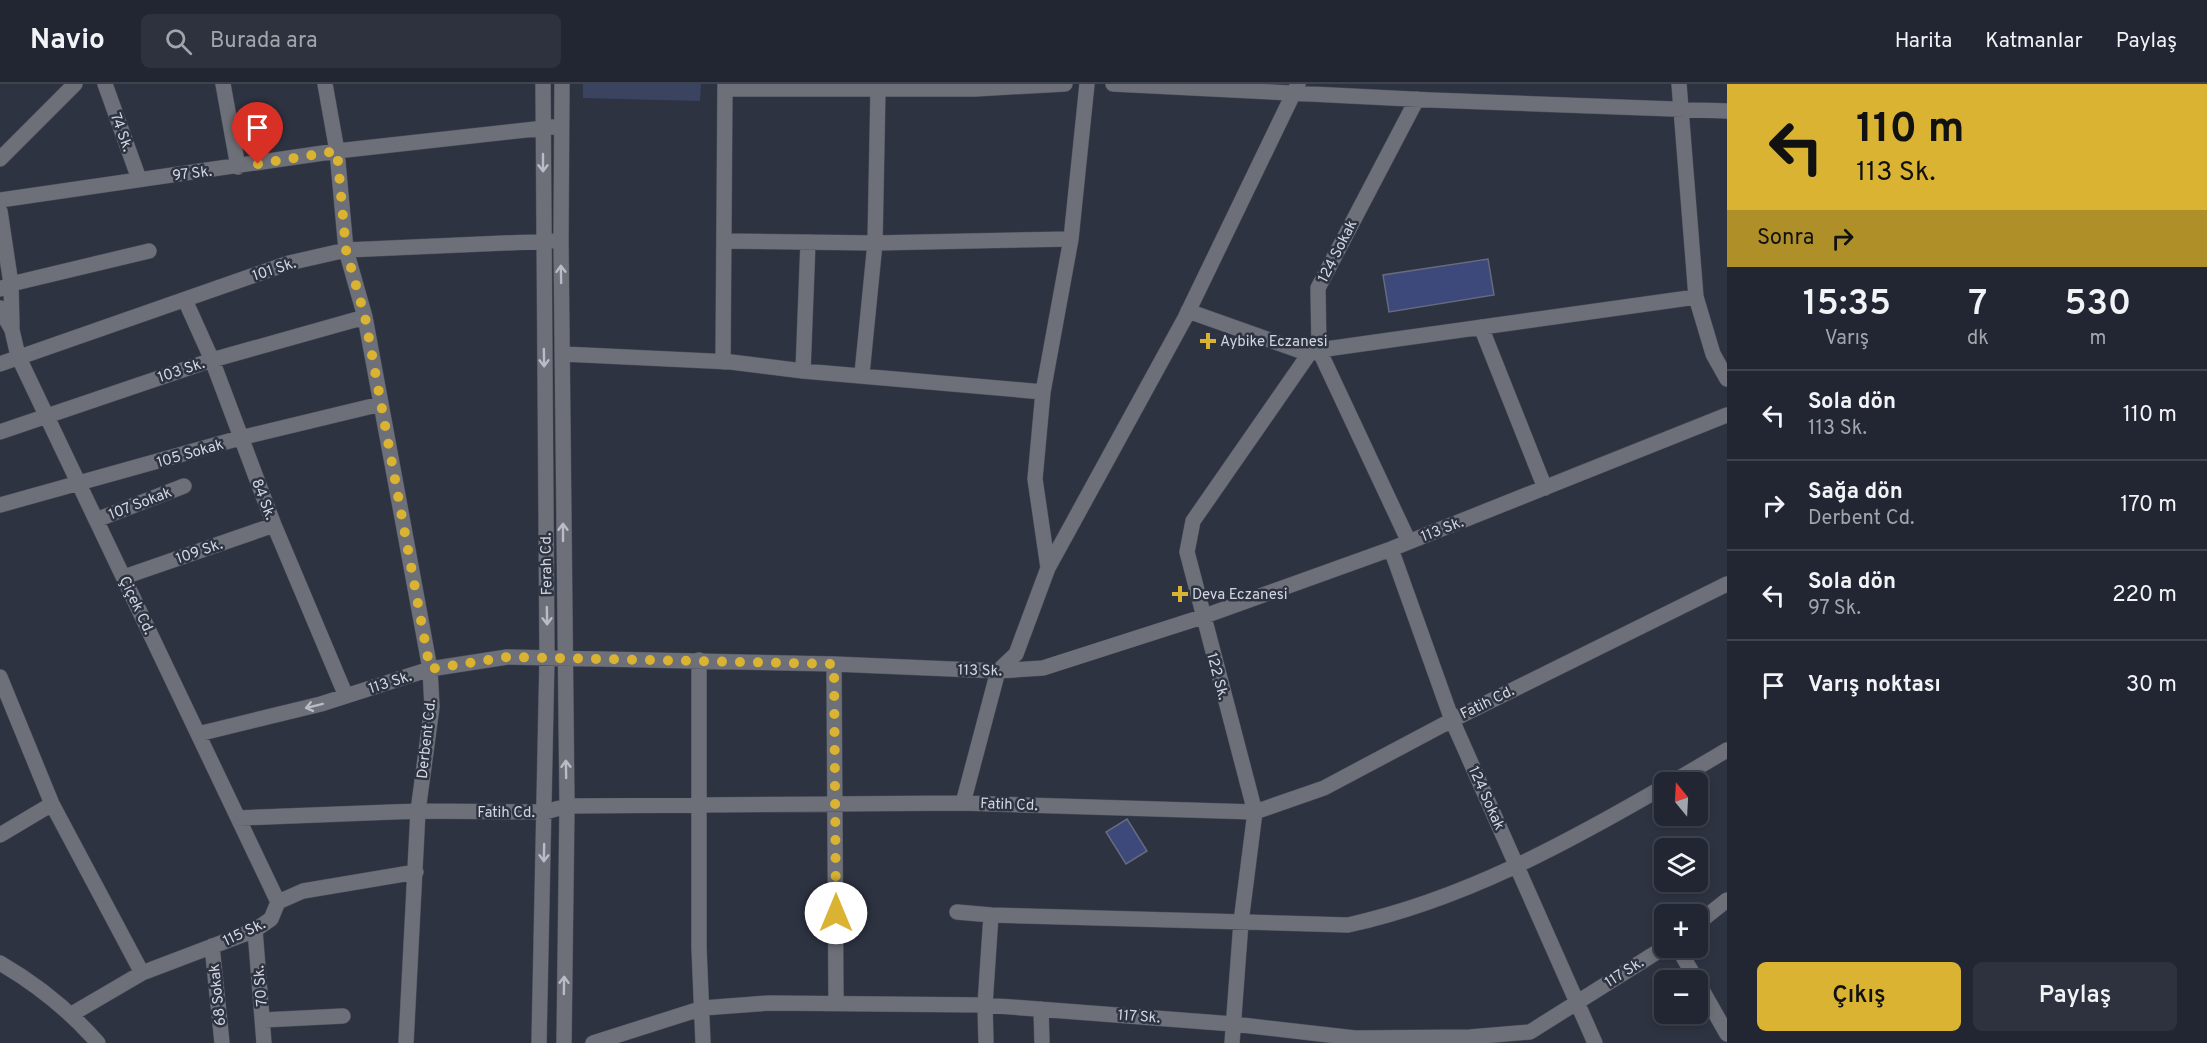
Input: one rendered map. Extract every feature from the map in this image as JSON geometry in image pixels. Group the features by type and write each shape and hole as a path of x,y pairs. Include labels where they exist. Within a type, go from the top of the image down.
{"street":[{"path":"0,159 75,84"},
{"name":"74 Sk.","path":"105,84 139,180"},
{"path":"223,84 238,167"},
{"name":"Derbent Cd.","path":"325,84 337,151 346,250 365,317 430,669 432,707 418,811 406,1043"},
{"name":"Ferah Cd.","path":"539,1043 547,657 543,84"},
{"name":"Ferah Cd.","path":"562,84 561,240 567,806 564,1043"},
{"path":"723,362 725,87 878,89 1065,84"},
{"path":"1048,568 1035,479 1043,392 1071,239 1088,84"},
{"path":"1113,84 1295,89 1424,100 1727,111"},
{"path":"1424,100 1431,84"},
{"path":"1679,84 1679,110 1696,297 1713,354 1727,379"},
{"path":"862,374 875,243 878,89"},
{"path":"963,803 999,671 1016,654 1048,568 1188,311 1295,89"},
{"name":"124 Sokak","path":"1409,542 1314,352 1318,288 1424,100"},
{"name":"97 Sk.","path":"0,200 337,151 562,126"},
{"path":"0,211 12,330"},
{"path":"724,241 875,243 1071,239"},
{"name":"101 Sk.","path":"0,364 289,263 346,250 561,240"},
{"path":"803,371 808,242"},
{"path":"6,286 149,251"},
{"path":"1188,311 1314,352 1696,297"},
{"name":"84 Sk.","path":"185,300 212,360 274,525 346,696"},
{"name":"Çiçek Cd.","path":"0,308 12,330 18,356 278,902"},
{"name":"103 Sk.","path":"0,432 212,360 365,317"},
{"path":"1481,327 1545,488"},
{"name":"122 Sk.","path":"1232,1043 1241,922 1255,812 1202,617 1187,552 1193,520 1314,352"},
{"path":"563,354 723,362 1043,392"},
{"name":"105 Sokak","path":"0,505 240,438 381,404"},
{"name":"113 Sk.","path":"198,734 346,696 430,669 507,657 699,660 999,671 1043,668 1202,617 1391,549 1727,415"},
{"name":"107 Sokak","path":"96,520 184,486"},
{"name":"109 Sk.","path":"124,577 274,525"},
{"name":"124 Sokak","path":"1391,549 1452,720 1595,1043"},
{"name":"Fatih Cd.","path":"238,818 418,811 545,812 567,806 835,802 963,803 1255,812 1324,788 1452,720 1727,584"},
{"path":"699,660 701,804 699,948 703,1043"},
{"path":"834,664 836,1002"},
{"path":"0,677 52,804 142,973"},
{"path":"1690,772 1727,750"},
{"path":"957,912 991,915 1348,925 1396,915 1490,879 1591,829 1654,792"},
{"path":"0,835 52,804"},
{"name":"115 Sk.","path":"72,1014 142,973 255,930 271,919 278,902 303,891 416,872"},
{"path":"1708,914 1727,900"},
{"path":"986,1043 985,1005 991,915"},
{"name":"70 Sk.","path":"255,930 264,1043"},
{"name":"68 Sokak","path":"212,946 222,1043"},
{"name":"117 Sk.","path":"593,1043 703,1008 770,1003 836,1002 1041,1008 1233,1024 1354,1038 1470,1037 1530,1032 1654,954"},
{"path":"0,963 28,980 72,1014 98,1043"},
{"path":"1708,1001 1727,1034"},
{"path":"1041,1008 1042,1043"},
{"path":"262,1020 343,1016"},
{"path":"1512,1043 1530,1032"}],"shaded area":[{"path":"583,84 701,84 700,101 583,98"}],"building":[{"path":"1488,259 1494,295 1389,312 1383,275"},
{"path":"1127,819 1147,851 1126,864 1106,832"}],"place":[{"name":"Aybike Eczanesi","path":"1208,341"},
{"name":"Deva Eczanesi","path":"1180,594"}],"route":[{"path":"258,164 337,151 346,250 365,317 430,669 507,657 834,664 836,913"}]}
